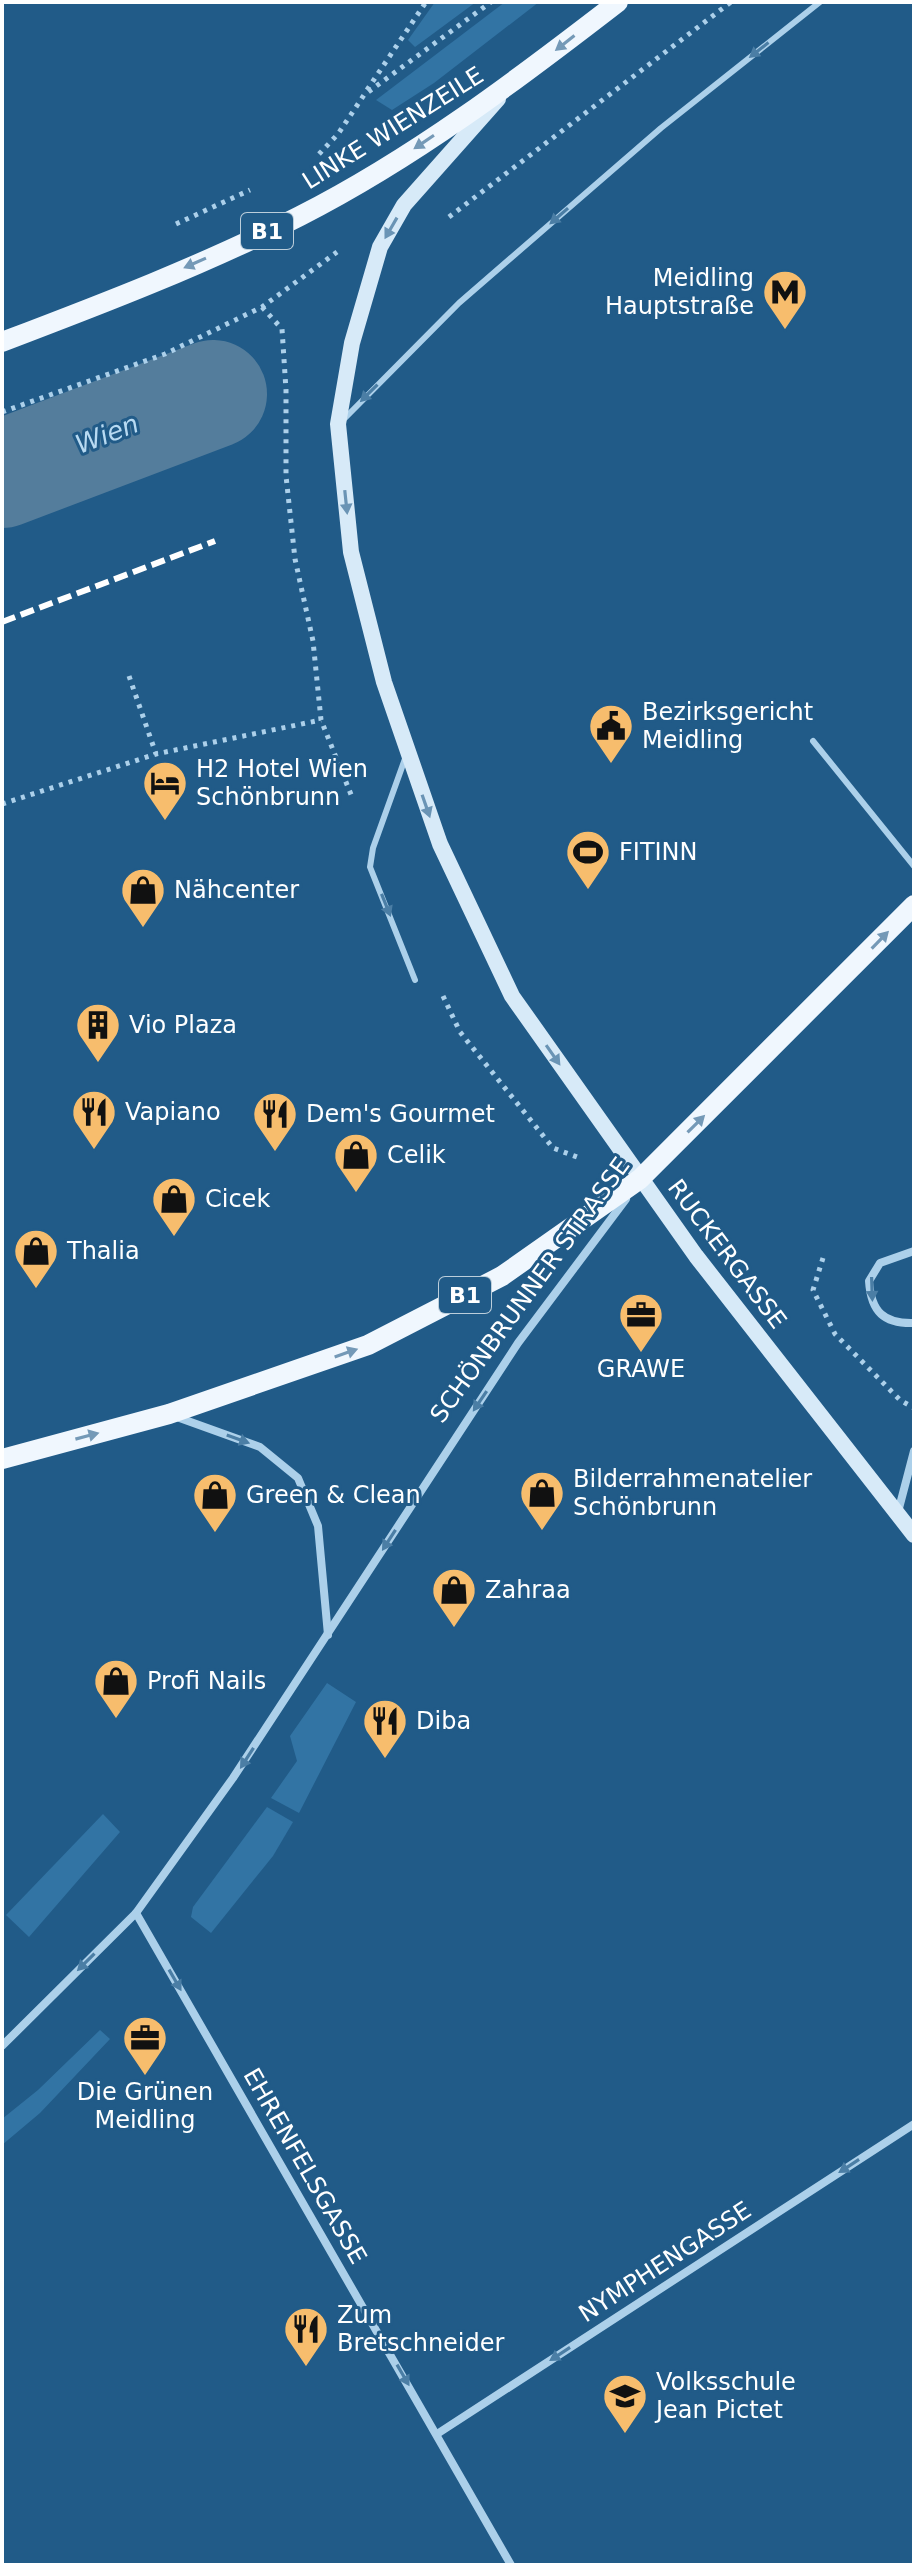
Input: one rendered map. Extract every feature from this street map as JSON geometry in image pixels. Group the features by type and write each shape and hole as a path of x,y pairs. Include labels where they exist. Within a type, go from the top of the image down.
{"main road":[{"name":"LINKE WIENZEILE","path":"2,342 85,311 300,216 388,166 513,83 618,2"},
{"name":"RUCKERGASSE","path":"513,83 404,205 380,247 352,343 338,424 351,552 384,682 440,844 512,996 696,1256 914,1535"},
{"name":"SCHÖNBRUNNER STRASSE","path":"640,1179 914,905"},
{"name":"B1","path":"2,1459 169,1414 368,1345 502,1276 640,1179"}],"street":[{"name":"SCHÖNBRUNNER STRASSE","path":"2,2046 136,1913 233,1778 518,1343 640,1179"},
{"path":"914,1251 880,1263 869,1281 873,1305 882,1316 896,1324 914,1323"},
{"path":"169,1414 260,1447 298,1478 318,1526 328,1635"},
{"path":"897,1513 914,1451"},
{"name":"EHRENFELSGASSE","path":"136,1913 511,2565"},
{"name":"NYMPHENGASSE","path":"437,2434 914,2124"}],"lane":[{"path":"338,424 459,303 661,128 820,2"},
{"path":"813,741 914,866"},
{"path":"408,753 373,848 370,867 415,980"}],"path":[{"path":"313,159 338,134 426,2"},
{"path":"364,95 491,2"},
{"path":"2,412 165,354 262,307 335,252 380,247 454,215 731,2"},
{"path":"162,230 260,185"},
{"path":"2,804 156,754 321,720 313,641 295,559 286,476 282,329 262,307"},
{"path":"129,676 156,754"}],"shaded area":[{"path":"435,2 476,2 415,47 408,40"},
{"path":"505,2 539,2 434,83 392,110 376,100"},
{"path":"327,1683 356,1702 299,1813 271,1798 297,1761 290,1736"},
{"path":"267,1807 293,1822 273,1856 211,1933 191,1917 193,1907"},
{"path":"103,1814 120,1832 29,1937 6,1915"},
{"path":"100,2030 110,2039 40,2113 2,2145 2,2119 38,2090"}],"waterway":[{"name":"Wien","path":"2,474 213,394"}],"railway":[{"path":"2,622 215,541"}],"place":[{"name":"Meidling Hauptstraße","path":"785,331"},
{"name":"Bezirksgericht Meidling","path":"611,765"},
{"name":"H2 Hotel Wien Schönbrunn","path":"165,822"},
{"name":"FITINN","path":"588,891"},
{"name":"Nähcenter","path":"143,929"},
{"name":"Vio Plaza","path":"98,1064"},
{"name":"Vapiano","path":"94,1151"},
{"name":"Dem's Gourmet","path":"275,1153"},
{"name":"Celik","path":"356,1194"},
{"name":"Cicek","path":"174,1238"},
{"name":"Thalia","path":"36,1290"},
{"name":"GRAWE","path":"641,1354"},
{"name":"Bilderrahmenatelier Schönbrunn","path":"542,1532"},
{"name":"Green & Clean","path":"215,1534"},
{"name":"Zahraa","path":"454,1629"},
{"name":"Profi Nails","path":"116,1720"},
{"name":"Diba","path":"385,1760"},
{"name":"Die Grünen Meidling","path":"145,2077"},
{"name":"Zum Bretschneider","path":"306,2368"},
{"name":"Volksschule Jean Pictet","path":"625,2435"}]}
